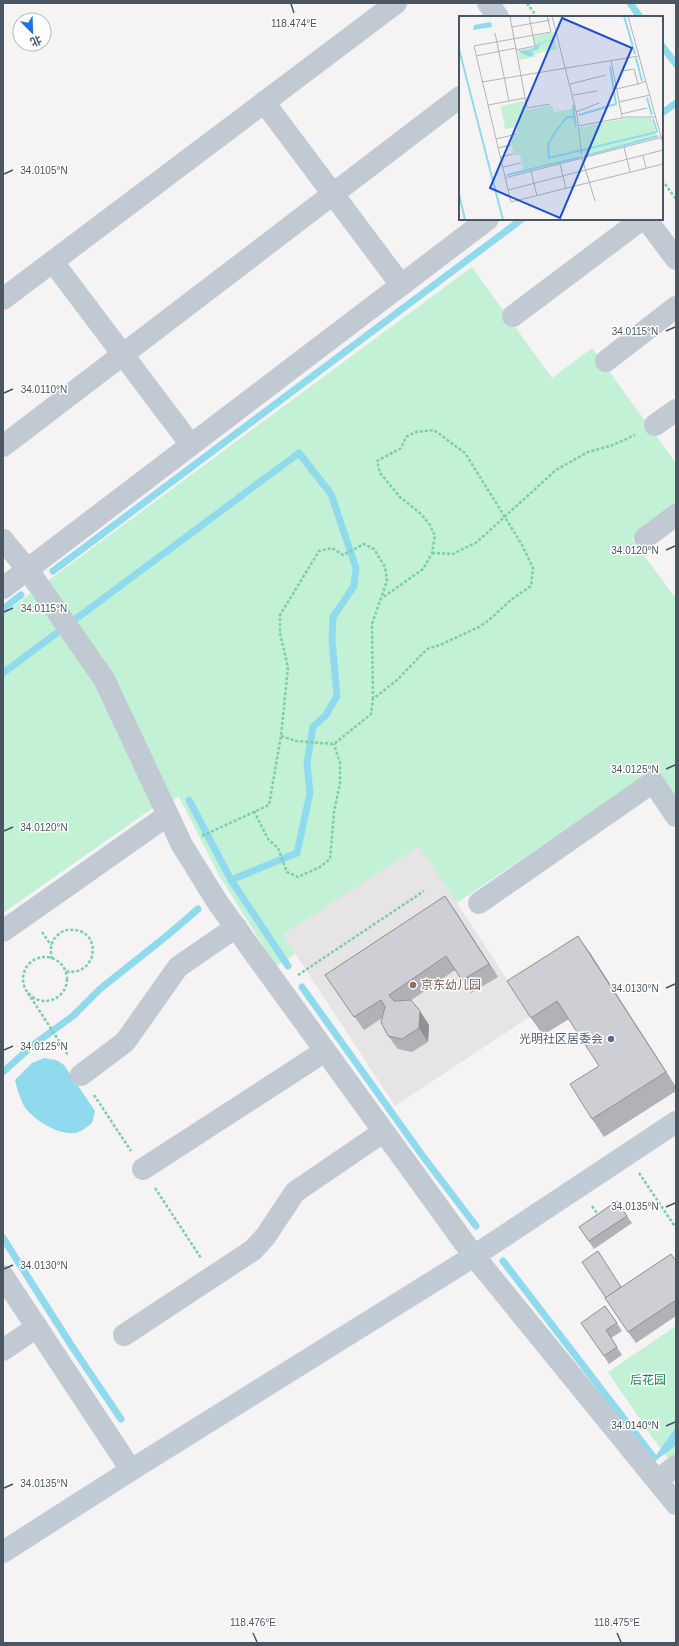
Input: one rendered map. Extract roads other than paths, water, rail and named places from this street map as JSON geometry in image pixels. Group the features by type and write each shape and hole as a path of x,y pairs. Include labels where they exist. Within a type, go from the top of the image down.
{"street":[{"path":"3,299 396,3"},
{"path":"488,3 497,16"},
{"path":"3,446 459,98"},
{"path":"264,102 401,285"},
{"path":"3,588 487,220"},
{"path":"513,316 641,220"},
{"path":"647,220 676,259"},
{"path":"53,262 191,445"},
{"path":"606,361 676,306"},
{"path":"655,426 676,410"},
{"path":"645,538 676,515"},
{"path":"3,540 28,570 104,679 182,845 218,903 474,1256 676,1504"},
{"path":"479,903 653,782 676,816"},
{"path":"3,931 168,815"},
{"path":"81,1075 125,1042 178,967 236,927"},
{"path":"143,1169 325,1050"},
{"path":"3,1552 131,1470 474,1256 676,1122"},
{"path":"124,1335 253,1250 265,1237 295,1192 383,1132"},
{"path":"3,1276 131,1470"},
{"path":"3,1350 37,1327"},
{"path":"657,1480 676,1466"}],"water":[{"path":"44,1058 56,1060 64,1065 95,1111 92,1123 79,1132 72,1133 56,1130 34,1117 24,1106 15,1080 32,1063"},
{"path":"676,1427 676,1445 658,1459 654,1458"}],"waterway":[{"path":"630,3 639,16"},
{"path":"663,47 676,64"},
{"path":"663,112 676,103"},
{"path":"53,571 521,220"},
{"path":"3,673 299,453 331,494 356,568 354,586 333,617 332,640 337,696 326,715 313,727 307,763 310,793 297,853 231,880"},
{"path":"3,609 21,595"},
{"path":"189,800 231,880 288,966"},
{"path":"3,1072 33,1045 73,1016 100,989 198,909"},
{"path":"302,987 422,1155 476,1226"},
{"path":"3,1238 73,1348 121,1419"},
{"path":"503,1261 654,1458"}],"place":[{"name":"京东幼儿园","path":"413,985"},
{"name":"光明社区居委会","path":"611,1039"}],"park label":[{"name":"后花园","path":"648,1380"}]}
